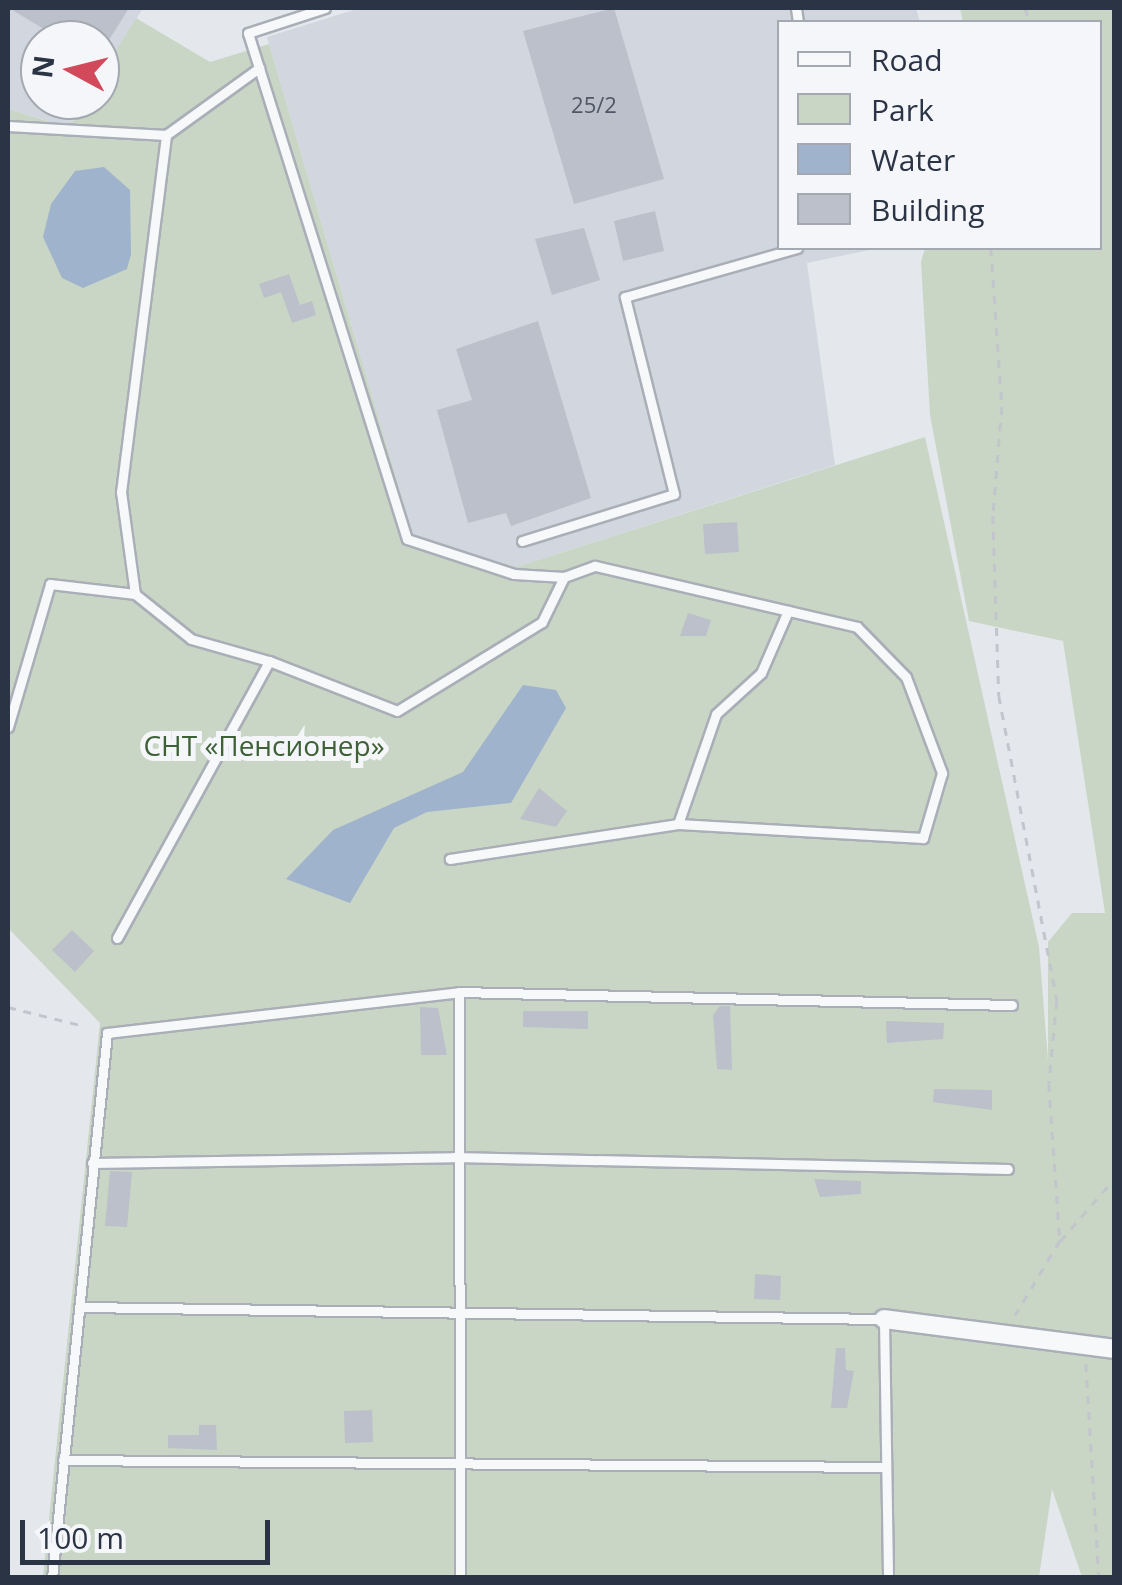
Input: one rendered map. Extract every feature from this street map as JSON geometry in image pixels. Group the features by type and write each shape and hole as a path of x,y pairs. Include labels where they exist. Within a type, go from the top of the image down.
{"street":[{"path":"884,1319 1114,1349"}],"lane":[{"path":"326,8 248,32 407,539 514,574 564,577 595,566 857,627 906,676 942,773 922,838 678,824 450,859"},
{"path":"8,126 166,135 259,68"},
{"path":"135,594 121,492 166,135"},
{"path":"522,541 674,494 625,296 790,250"},
{"path":"8,727 50,584 135,594 190,638 269,662 397,711 542,622 564,577"},
{"path":"678,824 716,714 761,672 788,611"},
{"path":"117,938 269,662"},
{"path":"52,1578 107,1032 459,992 1012,1005"},
{"path":"459,992 454,1157 460,1578"},
{"path":"92,1163 454,1157 1008,1169"},
{"path":"82,1307 884,1319 880,1467 888,1578"},
{"path":"64,1460 880,1467"}],"path":[{"path":"991,250 1002,407 993,516 998,696 1057,1001 1050,1084 1060,1241"},
{"path":"8,1007 84,1026"},
{"path":"1002,1335 1060,1241 1114,1178"},
{"path":"1085,1346 1099,1578"}],"shaded area":[{"path":"8,8 143,8 120,45 120,20 20,20 20,113 8,109"},
{"path":"360,8 916,8 919,20 777,20 777,250 869,250 807,263 835,465 510,569 414,539 267,37"},
{"path":"43,120 74,120 69,128"}],"green space":[{"name":"СНТ «Пенсионер»","path":"960,8 1114,8 1114,1577 1082,1577 1052,1489 1039,1577 43,1577 100,1023 8,928 8,109 20,113 20,120 43,120 69,128 74,120 120,120 120,44 136,18 210,62 269,44 414,539 510,569 925,437 1039,947 1048,1060 1048,942 1072,913 1105,913 1063,641 969,621 930,415 921,262 924,250 1102,250 1102,20 963,20"}],"water":[{"path":"104,167 130,190 131,254 127,269 83,288 62,278 43,237 51,204 75,171"},
{"path":"523,685 556,690 566,708 511,803 427,812 394,828 350,903 286,879 333,830 463,772"}],"building":[{"path":"9,8 129,8 120,22 29,20"},
{"path":"614,8 664,179 574,204 523,31"},
{"path":"655,211 664,251 623,261 614,221"},
{"path":"584,228 600,280 552,295 535,239"},
{"path":"289,274 300,305 312,301 316,315 292,323 281,292 264,298 259,284"},
{"path":"538,321 591,498 511,526 506,513 468,523 437,410 472,400 456,349"},
{"path":"737,522 739,552 705,554 703,524"},
{"path":"688,613 711,620 706,636 680,636"},
{"path":"539,788 567,811 556,827 520,819"},
{"path":"72,930 94,951 75,972 52,950"},
{"path":"720,1006 730,1006 732,1070 717,1069 713,1015"},
{"path":"420,1007 438,1008 447,1055 421,1055"},
{"path":"523,1011 588,1011 588,1029 523,1027"},
{"path":"886,1021 944,1023 943,1039 887,1043"},
{"path":"934,1089 992,1090 992,1110 933,1102"},
{"path":"110,1171 132,1172 127,1227 105,1226"},
{"path":"814,1179 861,1181 861,1194 820,1197"},
{"path":"755,1274 781,1276 780,1300 754,1299"},
{"path":"836,1348 845,1348 846,1370 854,1371 847,1408 831,1408"},
{"path":"372,1410 373,1442 345,1443 344,1411"},
{"path":"199,1425 216,1425 217,1450 168,1448 168,1435 199,1435"}]}
